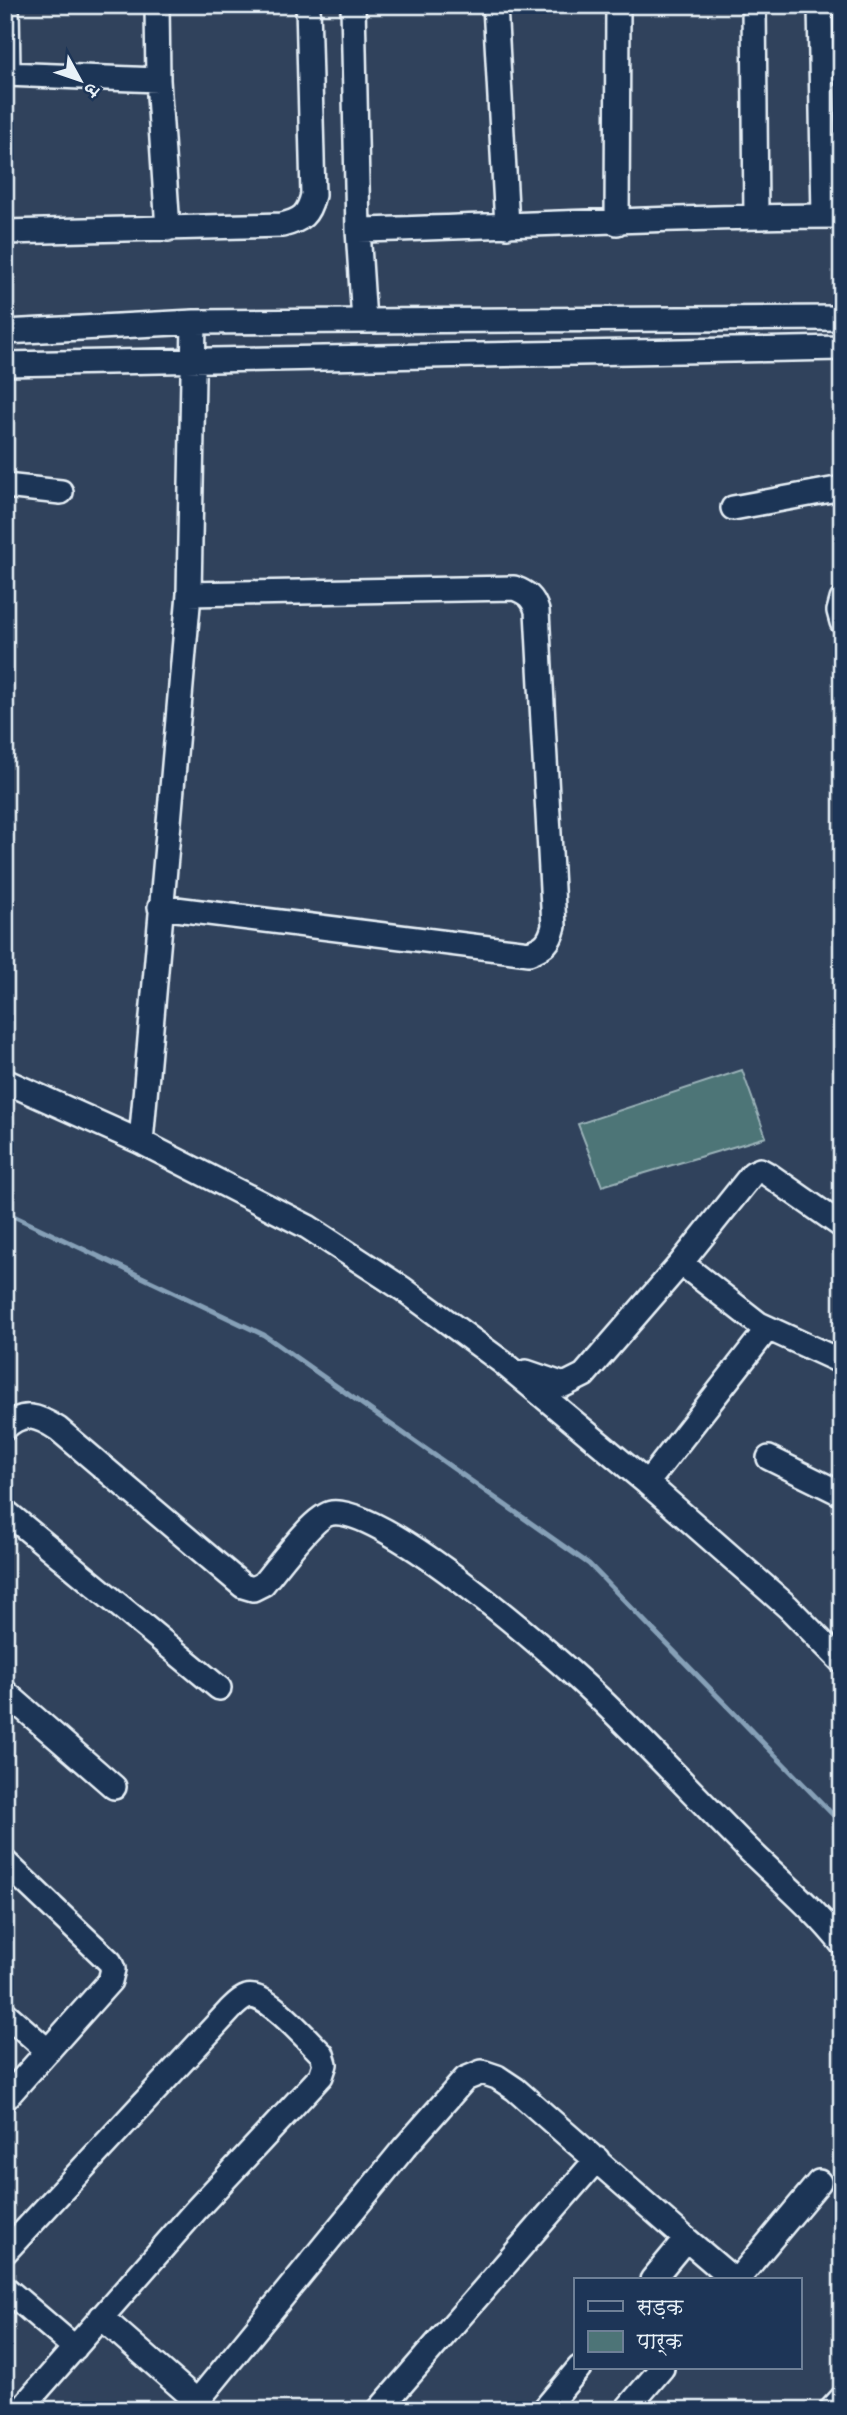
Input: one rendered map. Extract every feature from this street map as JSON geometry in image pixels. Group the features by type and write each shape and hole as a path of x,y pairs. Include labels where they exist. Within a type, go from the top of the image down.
{"street":[{"path":"7,5 6,74 158,80"},
{"path":"157,5 158,80 168,229"},
{"path":"5,232 282,225 300,220 309,211 313,195 308,5"},
{"path":"353,5 358,230 364,321"},
{"path":"495,5 507,226"},
{"path":"617,223 618,5"},
{"path":"754,5 756,216"},
{"path":"358,230 617,223 756,216 833,216 820,5"},
{"path":"5,332 194,322 842,318"},
{"path":"141,1142 189,594 194,322"},
{"path":"5,364 842,348"},
{"path":"5,485 61,492"},
{"path":"733,508 842,488"},
{"path":"160,907 529,953 542,948 551,940 554,926 537,611 534,601 526,592 514,588 189,594"},
{"path":"842,600 839,611 842,622"},
{"path":"5,1081 141,1142 308,1227 403,1289 502,1362 647,1483 788,1607 842,1662"},
{"path":"502,1362 554,1384 575,1382 681,1263 744,1181 760,1170 842,1226"},
{"path":"681,1263 744,1314 842,1362"},
{"path":"647,1483 768,1328"},
{"path":"5,1428 15,1418 29,1415 58,1429 243,1586 253,1589 263,1584 315,1524 329,1513 345,1513 364,1519 417,1550 469,1588 597,1696 842,1944"},
{"path":"769,1458 842,1494"},
{"path":"5,1511 219,1688"},
{"path":"5,1692 114,1787"},
{"path":"5,1862 110,1962 113,1969 110,1981 5,2099"},
{"path":"5,2252 229,2011 247,1997 257,1996 268,2002 321,2054 325,2064 321,2076 20,2410"},
{"path":"5,2012 48,2051"},
{"path":"102,2318 198,2407 395,2159 465,2079 482,2072 497,2077 597,2159 734,2278"},
{"path":"379,2410 597,2159"},
{"path":"738,2278 819,2182"},
{"path":"654,2278 686,2239"},
{"path":"5,2288 75,2348"},
{"path":"544,2410 577,2370"},
{"path":"626,2410 660,2370"},
{"path":"831,2410 842,2398"}],"green space":[{"path":"742,1070 766,1137 602,1186 578,1124"}],"waterway":[{"path":"5,1212 264,1335 589,1564 842,1824"}]}
